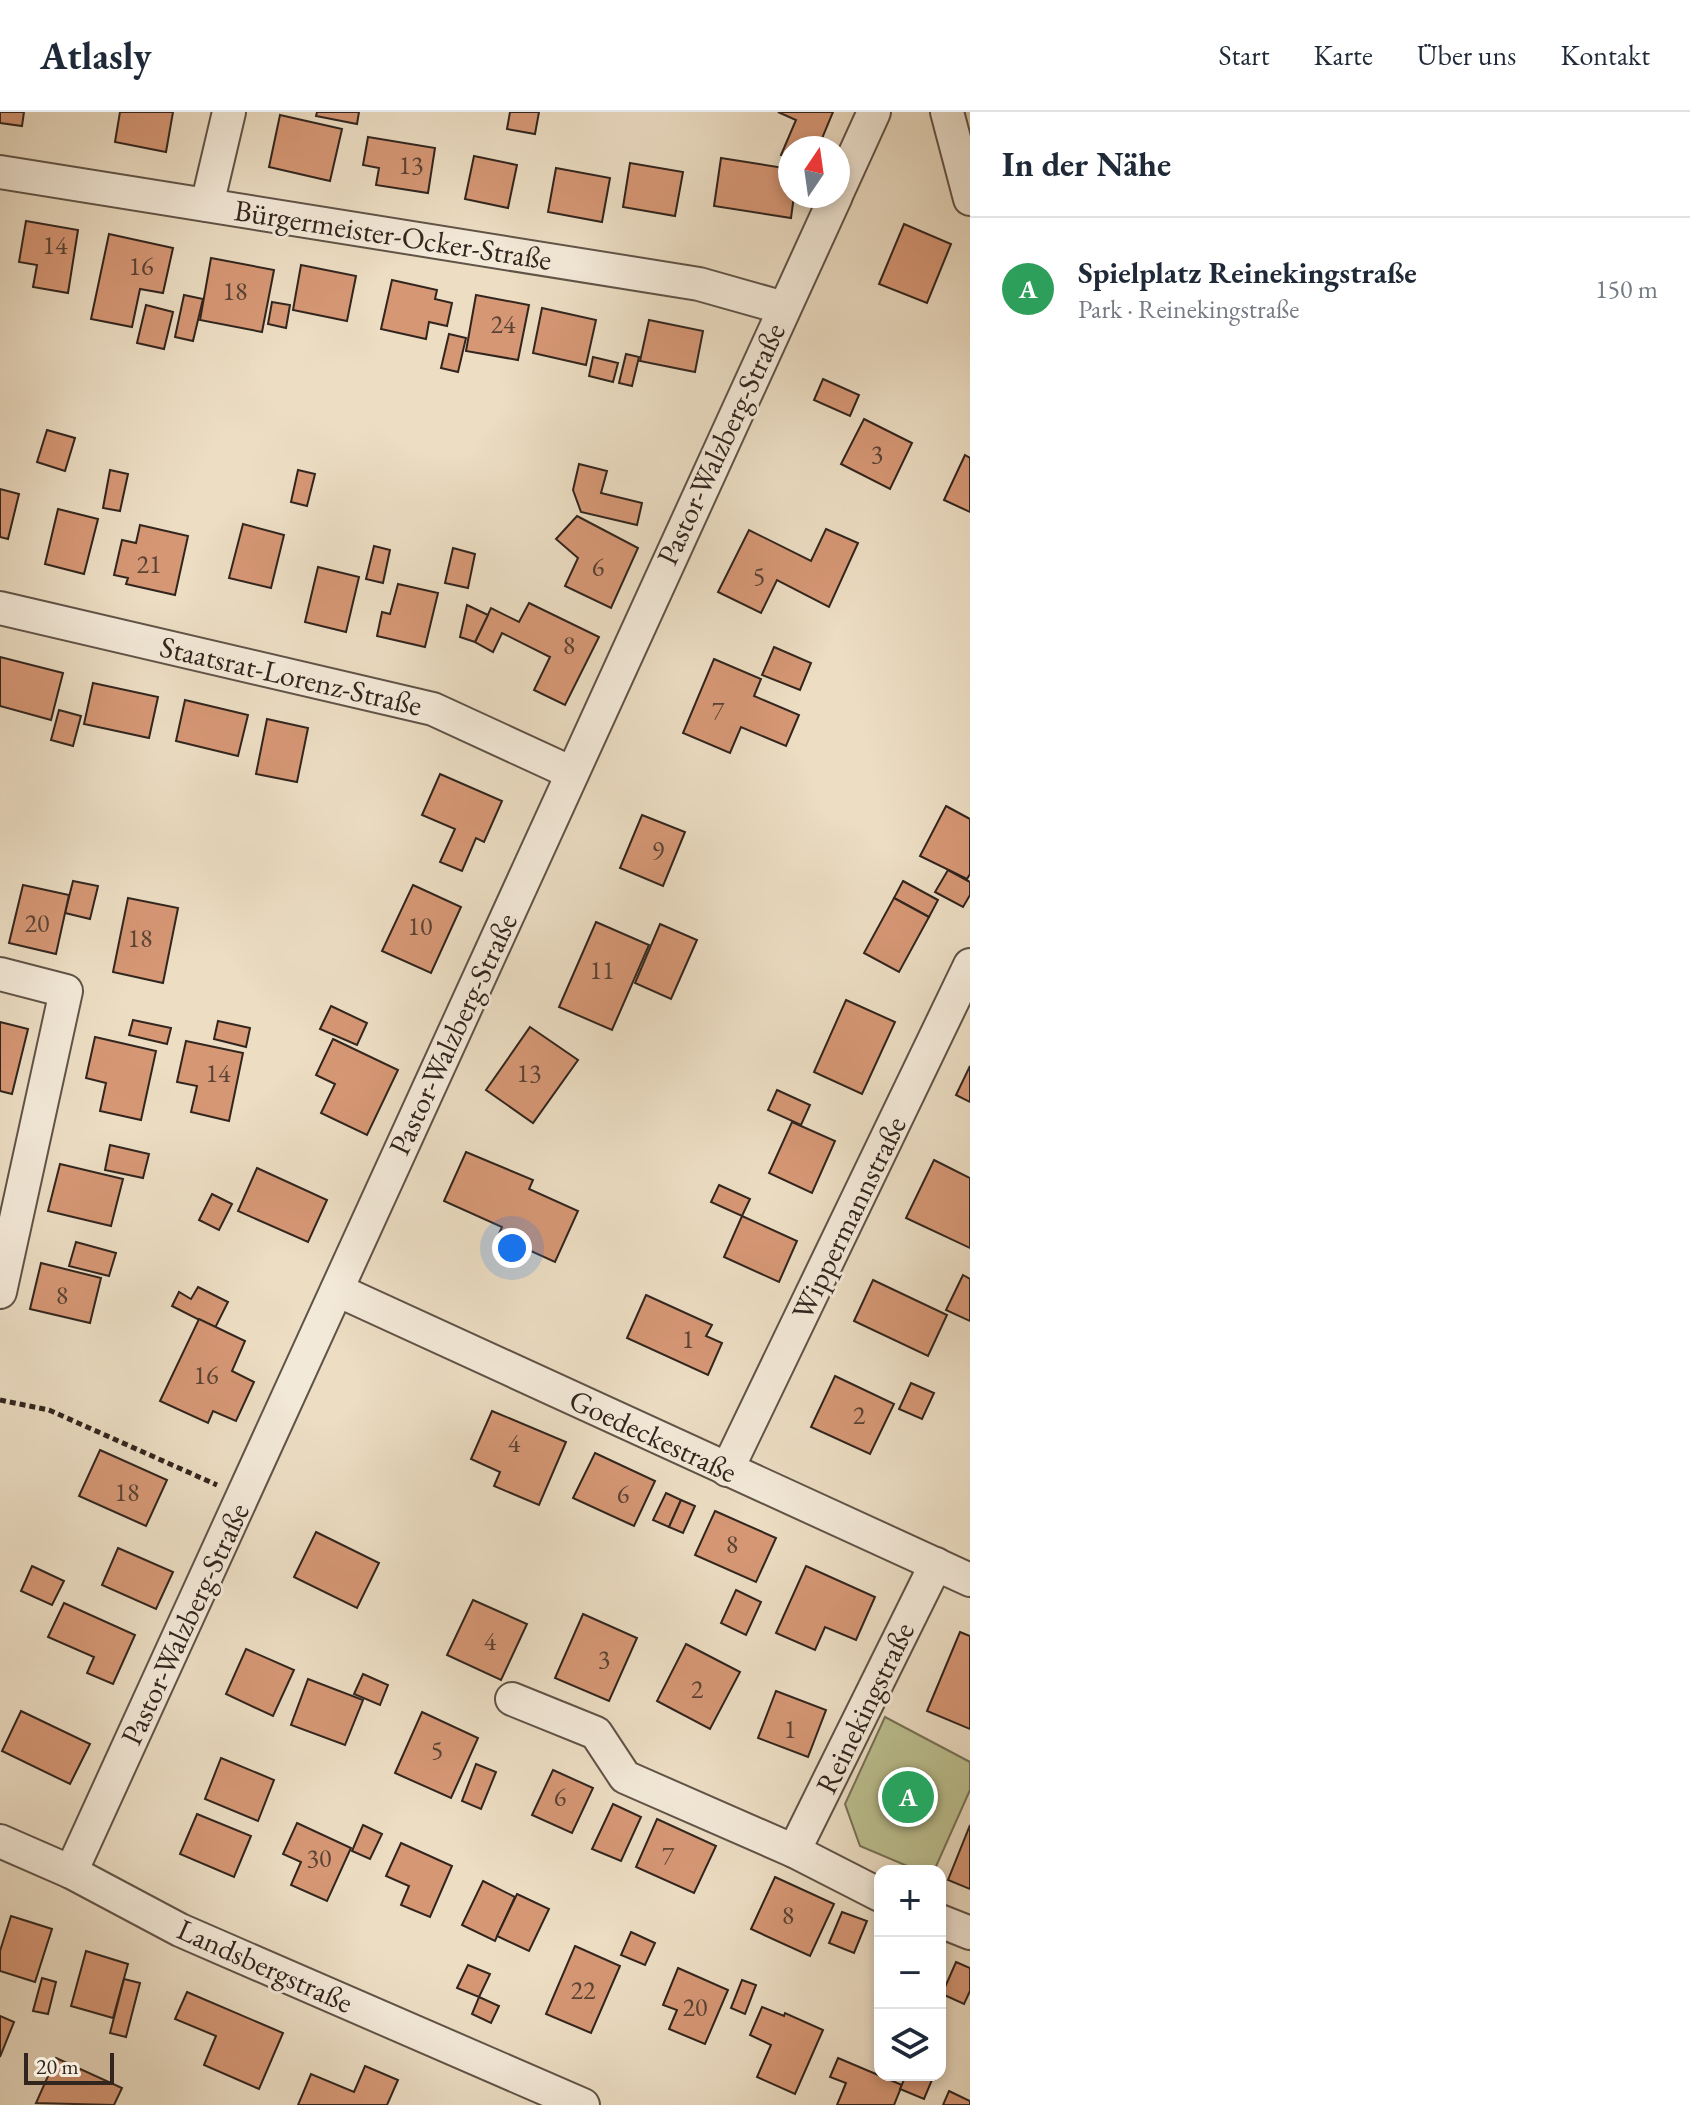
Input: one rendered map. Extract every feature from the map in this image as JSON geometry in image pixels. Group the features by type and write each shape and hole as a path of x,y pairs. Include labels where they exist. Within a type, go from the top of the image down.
{"street":[{"path":"207,205 229,112"},
{"name":"Pastor-Walzberg-Straße","path":"850,165 874,112"},
{"path":"947,112 970,199"},
{"name":"Bürgermeister-Ocker-Straße","path":"0,172 699,284 784,308"},
{"name":"Pastor-Walzberg-Straße","path":"71,1872 830,208"},
{"name":"Staatsrat-Lorenz-Straße","path":"0,608 433,709 572,773"},
{"name":"Wippermannstraße","path":"727,1470 970,965"},
{"path":"0,974 66,991 0,1292"},
{"name":"Goedeckestraße","path":"337,1290 970,1580"},
{"name":"Reinekingstraße","path":"794,1851 936,1564"},
{"path":"512,1699 596,1733 625,1777 794,1851 874,1892"},
{"name":"Landsbergstraße","path":"0,1841 71,1872 180,1930 528,2094 583,2105"},
{"path":"946,1923 970,1933"}],"path":[{"path":"0,1400 49,1410 243,1497"}],"green space":[{"path":"885,1717 970,1762 970,1790 937,1865 905,1865 860,1846 845,1804"}],"building":[{"path":"0,112 24,112 22,126 0,123"},
{"path":"120,112 173,112 166,152 115,142"},
{"path":"317,112 359,112 357,124 316,116"},
{"path":"510,112 539,112 535,134 507,129"},
{"path":"778,112 833,112 823,136 789,136 796,120"},
{"path":"280,115 342,129 330,181 269,167"},
{"path":"368,137 435,148 428,193 376,185 379,168 363,165"},
{"path":"474,156 517,165 508,208 465,199"},
{"path":"721,158 778,167 778,208 792,208 791,218 714,206"},
{"path":"630,163 683,172 675,216 623,207"},
{"path":"556,168 610,178 602,222 548,212"},
{"path":"26,221 78,230 68,293 33,287 37,265 19,262"},
{"path":"904,224 951,244 927,303 879,284"},
{"path":"109,234 173,248 163,293 140,289 132,327 91,319"},
{"path":"211,258 274,270 262,332 200,320"},
{"path":"301,265 356,276 347,321 293,310"},
{"path":"392,280 437,290 435,299 452,303 447,326 429,322 426,339 381,329"},
{"path":"184,295 203,299 193,341 175,337"},
{"path":"476,295 529,305 518,360 466,351"},
{"path":"272,302 290,305 286,328 268,324"},
{"path":"146,305 173,312 164,349 137,343"},
{"path":"542,308 596,320 586,365 533,353"},
{"path":"649,320 703,331 695,372 640,361"},
{"path":"449,334 466,338 458,372 441,368"},
{"path":"626,354 639,357 632,386 619,383"},
{"path":"593,357 618,363 613,382 589,376"},
{"path":"823,379 859,395 850,416 814,400"},
{"path":"864,419 912,443 890,489 841,464"},
{"path":"47,430 75,438 65,471 37,462"},
{"path":"965,455 970,458 970,512 944,500"},
{"path":"579,464 607,471 601,493 642,503 637,525 581,512 573,490"},
{"path":"110,470 128,474 120,511 103,508"},
{"path":"298,470 315,474 307,506 291,502"},
{"path":"0,489 19,494 8,539 0,537"},
{"path":"58,509 98,519 84,574 45,564"},
{"path":"577,516 638,548 611,608 565,586 578,558 556,539"},
{"path":"243,524 284,535 271,588 229,578"},
{"path":"140,525 188,536 175,595 126,584 128,578 114,575 122,540 136,543"},
{"path":"826,529 858,543 829,607 777,580 761,613 718,592 749,530 811,561"},
{"path":"374,546 390,550 383,583 366,579"},
{"path":"453,548 475,554 468,588 445,583"},
{"path":"318,567 359,577 346,632 305,622"},
{"path":"398,584 438,593 425,647 377,636 382,612 390,614"},
{"path":"529,603 599,637 565,705 534,690 550,657 502,633 493,652 475,642 491,608 519,622"},
{"path":"467,605 488,615 475,642 460,637"},
{"path":"774,647 811,663 800,690 762,675"},
{"path":"0,657 63,673 51,720 0,706"},
{"path":"714,659 761,679 754,696 799,715 786,746 741,727 730,753 683,733"},
{"path":"93,683 158,697 149,738 84,724"},
{"path":"185,700 248,715 238,756 176,741"},
{"path":"59,710 81,716 73,746 51,740"},
{"path":"267,719 308,728 297,782 256,774"},
{"path":"440,774 502,801 484,842 476,838 462,871 440,862 455,829 422,815"},
{"path":"946,806 970,819 970,874 967,879 920,856"},
{"path":"642,815 685,832 663,886 620,868"},
{"path":"948,870 970,882 970,895 963,907 935,892"},
{"path":"73,881 98,886 90,919 65,913"},
{"path":"903,881 938,900 929,917 894,898"},
{"path":"23,885 69,895 56,954 9,943"},
{"path":"413,885 461,907 431,973 382,951"},
{"path":"128,898 178,908 163,983 113,972"},
{"path":"894,898 929,917 899,972 864,953"},
{"path":"596,922 649,945 612,1030 559,1007"},
{"path":"660,924 697,940 671,999 635,983"},
{"path":"846,1000 895,1022 862,1094 814,1072"},
{"path":"331,1006 367,1023 357,1045 320,1029"},
{"path":"133,1020 171,1028 167,1044 129,1035"},
{"path":"218,1021 250,1028 246,1047 214,1039"},
{"path":"0,1022 28,1029 12,1094 0,1091"},
{"path":"530,1027 578,1060 533,1123 486,1090"},
{"path":"95,1037 156,1051 141,1120 100,1111 106,1083 86,1078"},
{"path":"333,1039 398,1070 367,1135 321,1113 335,1084 316,1075"},
{"path":"186,1041 243,1053 229,1121 191,1112 197,1086 177,1082"},
{"path":"970,1066 970,1102 956,1095"},
{"path":"777,1090 810,1105 801,1125 768,1110"},
{"path":"792,1122 835,1141 812,1193 769,1173"},
{"path":"110,1145 149,1154 143,1178 105,1170"},
{"path":"466,1152 533,1180 529,1189 578,1211 555,1262 498,1236 502,1227 444,1201"},
{"path":"934,1160 970,1178 970,1248 906,1218"},
{"path":"60,1164 123,1179 111,1226 48,1211"},
{"path":"257,1168 327,1200 308,1242 238,1211"},
{"path":"719,1185 750,1199 742,1216 711,1202"},
{"path":"212,1194 232,1204 219,1230 199,1220"},
{"path":"742,1216 797,1241 779,1282 724,1257"},
{"path":"76,1242 116,1253 109,1276 69,1266"},
{"path":"41,1263 101,1278 90,1323 30,1309"},
{"path":"963,1275 970,1279 970,1321 946,1310"},
{"path":"873,1280 947,1315 928,1356 854,1321"},
{"path":"198,1287 228,1302 215,1328 172,1306 179,1292 191,1299"},
{"path":"646,1295 712,1325 706,1336 722,1343 708,1375 627,1338"},
{"path":"199,1319 245,1341 232,1371 254,1382 236,1421 213,1411 208,1423 160,1401"},
{"path":"835,1376 894,1404 870,1454 811,1427"},
{"path":"911,1383 934,1393 922,1419 899,1409"},
{"path":"492,1411 566,1442 539,1505 494,1486 500,1472 471,1459"},
{"path":"100,1450 167,1480 146,1526 79,1496"},
{"path":"595,1453 655,1481 634,1526 573,1498"},
{"path":"666,1493 681,1500 669,1527 653,1520"},
{"path":"681,1500 695,1506 683,1533 669,1527"},
{"path":"715,1511 776,1538 756,1582 695,1555"},
{"path":"316,1532 379,1563 357,1608 294,1577"},
{"path":"118,1548 173,1572 156,1609 102,1585"},
{"path":"32,1566 64,1581 52,1605 21,1591"},
{"path":"806,1566 875,1597 856,1640 825,1627 815,1650 776,1633"},
{"path":"736,1590 761,1602 746,1635 721,1623"},
{"path":"473,1600 527,1624 501,1680 447,1655"},
{"path":"64,1603 135,1635 113,1684 87,1673 94,1657 48,1637"},
{"path":"583,1614 637,1638 609,1701 555,1678"},
{"path":"960,1632 970,1636 970,1729 927,1711"},
{"path":"686,1644 740,1672 710,1729 657,1701"},
{"path":"246,1649 294,1670 273,1716 226,1694"},
{"path":"363,1674 388,1685 380,1705 354,1694"},
{"path":"308,1679 363,1700 345,1745 291,1725"},
{"path":"776,1691 826,1710 808,1757 758,1738"},
{"path":"21,1711 90,1744 70,1784 2,1751"},
{"path":"422,1712 478,1738 451,1798 395,1773"},
{"path":"221,1758 274,1780 258,1821 205,1799"},
{"path":"476,1764 496,1772 481,1809 462,1801"},
{"path":"553,1770 593,1788 572,1833 532,1815"},
{"path":"613,1804 641,1817 621,1861 592,1849"},
{"path":"197,1814 251,1836 234,1877 180,1854"},
{"path":"657,1819 716,1846 694,1893 636,1867"},
{"path":"297,1823 351,1848 327,1901 291,1885 301,1862 283,1854"},
{"path":"363,1825 382,1834 370,1859 352,1851"},
{"path":"970,1825 970,1889 948,1880"},
{"path":"401,1843 452,1866 430,1917 401,1905 409,1886 386,1876"},
{"path":"775,1877 834,1904 810,1956 751,1929"},
{"path":"483,1881 515,1897 495,1941 462,1925"},
{"path":"517,1894 549,1909 529,1951 497,1936"},
{"path":"842,1912 867,1921 854,1953 829,1943"},
{"path":"11,1916 52,1929 35,1982 0,1971 0,1951"},
{"path":"631,1932 655,1943 645,1965 621,1955"},
{"path":"575,1946 620,1966 591,2033 546,2014"},
{"path":"86,1951 128,1964 113,2018 71,2006"},
{"path":"956,1962 970,1968 970,1991 964,2004 946,1996 946,1985"},
{"path":"468,1965 490,1974 479,1997 457,1988"},
{"path":"678,1968 728,1990 705,2044 669,2029 677,2010 663,2005"},
{"path":"42,1978 56,1982 48,2014 33,2011"},
{"path":"124,1979 140,1983 126,2037 110,2033"},
{"path":"742,1980 756,1985 745,2014 731,2008"},
{"path":"187,1992 283,2033 259,2089 204,2065 216,2036 175,2019"},
{"path":"479,1997 499,2006 491,2023 472,2014"},
{"path":"762,2007 784,2016 785,2013 823,2030 795,2094 757,2077 771,2045 750,2035"},
{"path":"0,2016 14,2022 0,2057"},
{"path":"56,2058 122,2088 114,2105 36,2103"},
{"path":"838,2058 874,2073 874,2081 893,2081 902,2085 894,2105 837,2105 846,2083 830,2077"},
{"path":"365,2066 398,2080 387,2105 298,2105 311,2074 354,2092"},
{"path":"903,2081 932,2081 924,2099 900,2089"},
{"path":"949,2091 970,2101 970,2105 943,2105"}],"place":[{"name":"Spielplatz Reinekingstraße","path":"908,1797"}]}
